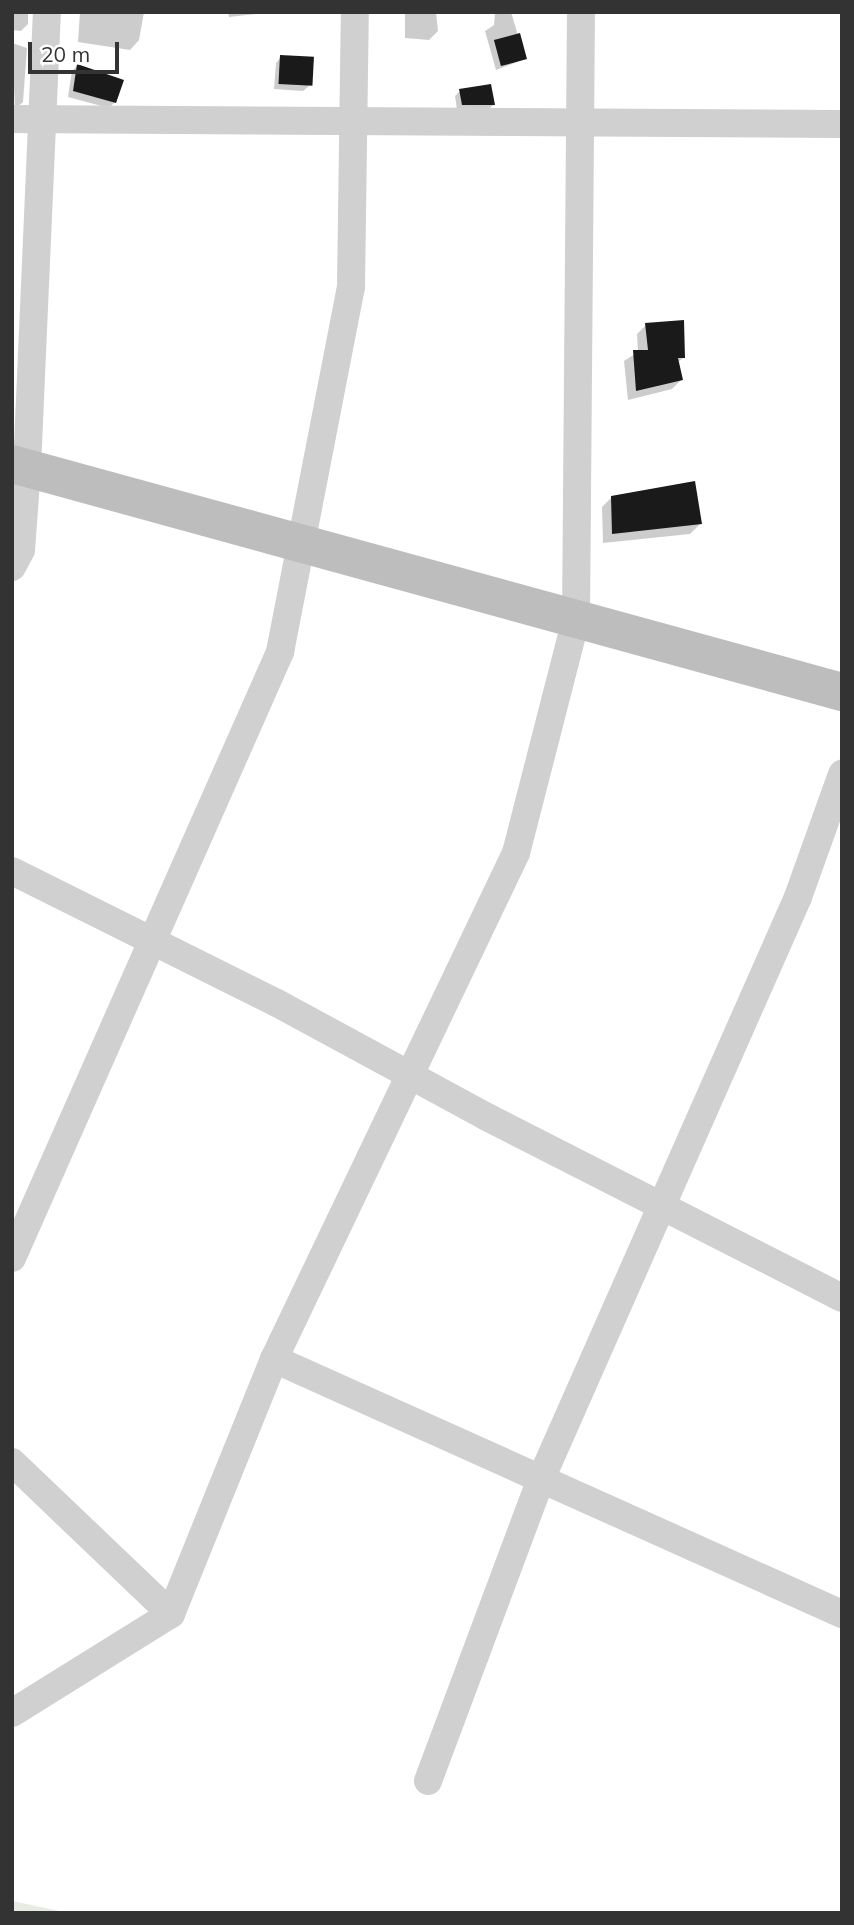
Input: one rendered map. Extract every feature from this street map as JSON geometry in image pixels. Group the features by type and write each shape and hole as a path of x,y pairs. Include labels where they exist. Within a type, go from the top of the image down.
{"street":[{"path":"12,567 21,550 20,466 44,119 47,12"},
{"path":"12,1258 150,939 280,652 351,287 355,12"},
{"path":"12,1713 170,1614 274,1359 516,853 576,619 581,12"},
{"path":"12,119 842,124"},
{"path":"20,466 842,692"},
{"path":"428,1781 541,1479 664,1206 798,897 842,775"},
{"path":"12,871 150,939 842,1297"},
{"path":"274,1359 842,1614"},
{"path":"12,1462 170,1614"}],"shaded area":[{"path":"12,1901 69,1913 12,1913"}],"building":[{"path":"520,33 527,59 501,66 494,40"},
{"path":"280,55 314,57 312,86 278,84"},
{"path":"77,64 124,80 116,103 73,91"},
{"path":"491,84 495,105 462,105 459,89"},
{"path":"684,320 685,358 678,358 683,380 636,391 633,350 648,350 645,323"},
{"path":"695,481 702,524 612,534 611,496"}]}
